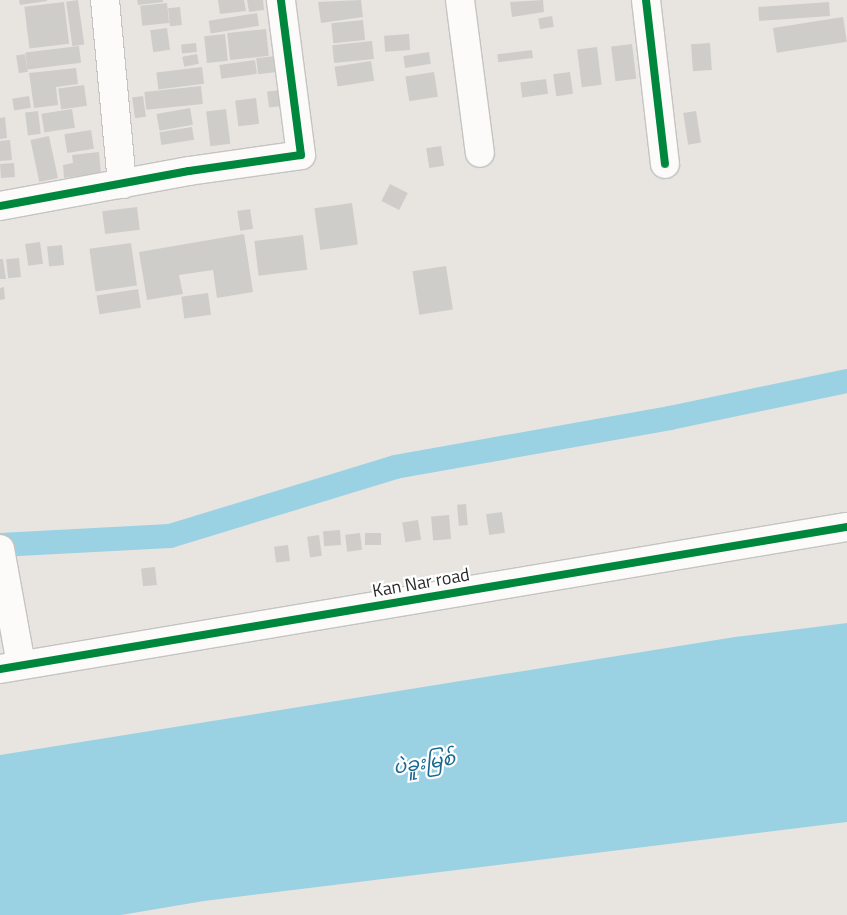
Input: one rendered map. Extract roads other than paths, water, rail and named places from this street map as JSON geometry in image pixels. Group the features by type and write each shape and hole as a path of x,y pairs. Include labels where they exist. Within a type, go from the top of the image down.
{"street":[{"path":"105,0 122,184"},
{"path":"0,206 300,155 281,0"},
{"path":"460,0 480,153"},
{"path":"646,0 665,164"},
{"name":"Kan Nar road","path":"10,667 847,527"},
{"path":"0,549 8,594 10,667"}],"water":[{"name":"ပဲခူးမြစ်","path":"847,623 847,822 204,901 121,915 0,915 0,755 735,637"}],"waterway":[{"path":"0,545 170,536 395,467 670,418 847,381"}]}
